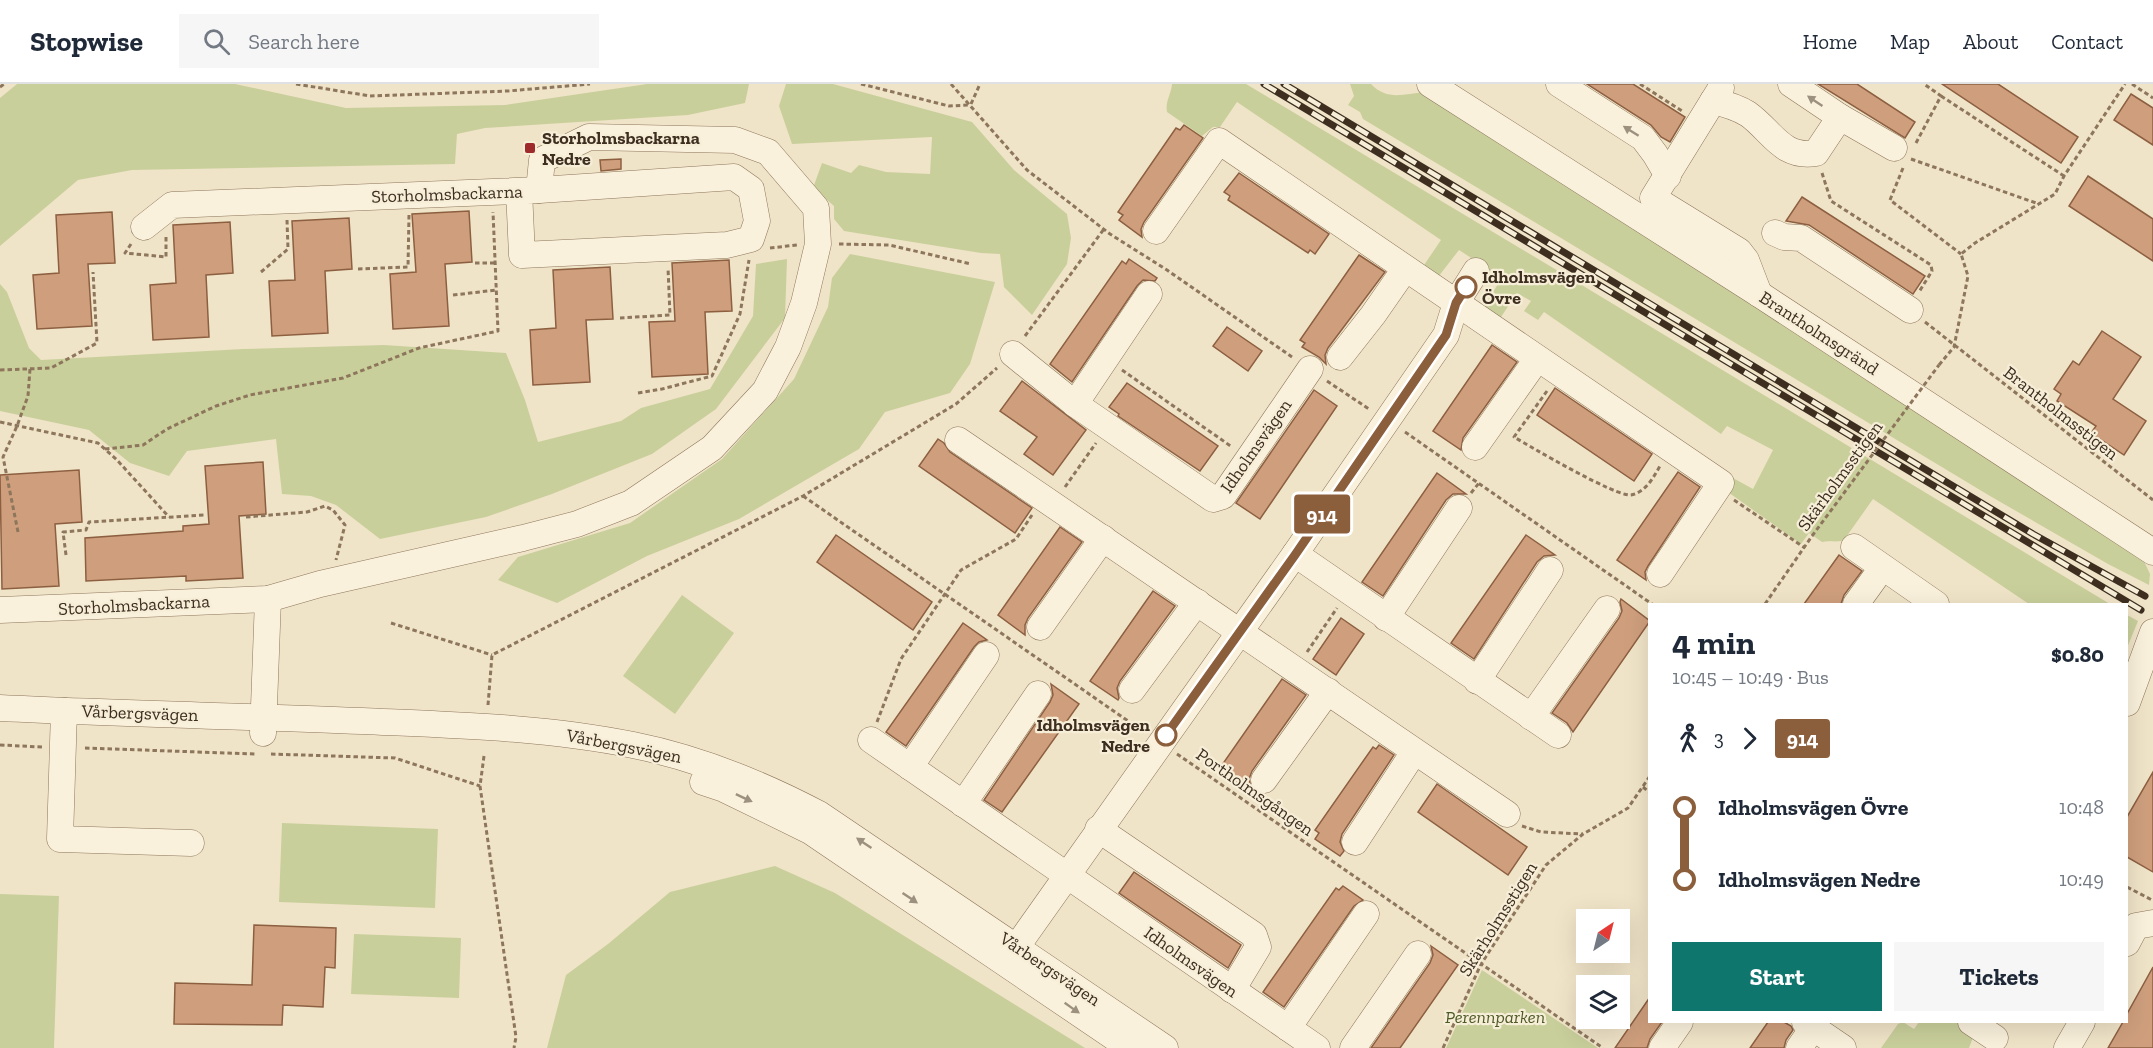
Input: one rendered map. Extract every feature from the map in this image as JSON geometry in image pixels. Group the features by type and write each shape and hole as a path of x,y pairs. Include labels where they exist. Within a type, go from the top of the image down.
{"street":[{"name":"Brantholmsgränd","path":"1430,84 1759,294 2153,552"},
{"path":"1467,84 1483,117"},
{"path":"1559,84 1643,138 1668,176"},
{"path":"1791,84 1840,117 1901,153"},
{"path":"1759,294 1746,260 1738,251 1653,198 1717,94 1750,115 1791,152 1804,155 1816,153 1840,117"},
{"name":"Storholmsbackarna","path":"0,610 268,599 320,584 577,524 631,503 712,448 765,391 788,347 804,303 818,244 816,208 768,152 735,140 589,137 542,160 529,190 172,205 144,227"},
{"path":"1156,231 1220,141 1719,486 1660,574"},
{"path":"734,177 751,189 757,221 751,239 727,245 668,248 522,255 529,190 734,177"},
{"path":"1775,233 1784,237 1802,238 1910,310"},
{"path":"1340,357 1405,269"},
{"path":"1011,954 1295,555 1446,335 1456,303 1476,271"},
{"path":"1075,404 1149,294"},
{"name":"Idholmsvägen","path":"1012,354 1075,404 1213,499 1223,496 1310,369"},
{"path":"1475,447 1537,359"},
{"path":"958,440 1507,814"},
{"path":"1386,618 1459,508"},
{"path":"1040,627 1103,538"},
{"path":"1854,548 1934,603"},
{"path":"1295,555 1558,735"},
{"path":"1857,603 1882,568"},
{"path":"1477,681 1550,570"},
{"path":"263,726 268,599"},
{"path":"1132,690 1197,602"},
{"path":"1531,717 1607,609"},
{"path":"2128,702 2145,684 2153,632"},
{"path":"910,767 986,655"},
{"path":"1264,780 1328,691"},
{"path":"963,804 1038,694"},
{"name":"Vårbergsvägen","path":"0,708 63,728"},
{"name":"Vårbergsvägen","path":"0,723 63,728 263,726 507,728 623,743 682,757 768,788 819,814 1011,954 1130,1048"},
{"path":"63,728 60,839 191,843"},
{"name":"Idholmsvägen","path":"871,740 1317,1048"},
{"path":"1355,842 1414,752"},
{"path":"1098,829 1254,936 1258,947 1232,990"},
{"path":"1287,1028 1366,914"},
{"path":"2128,940 2136,926 2153,923"},
{"name":"Vårbergsvägen","path":"1011,954 1165,1048"},
{"path":"1353,1048 1418,954"},
{"path":"1662,1048 1679,1023"},
{"path":"1973,1023 1996,1036"},
{"path":"2067,1048 2081,1023"},
{"path":"1806,1032 1842,1048"}],"path":[{"path":"0,87 4,84"},
{"path":"296,84 370,96 508,91 591,84"},
{"path":"861,84 949,106 971,105"},
{"path":"951,84 971,105"},
{"path":"971,105 980,84"},
{"path":"1640,84 1690,117"},
{"path":"1924,84 2064,176"},
{"path":"1961,254 2055,194 2064,176 2125,84"},
{"path":"2132,84 2153,98"},
{"path":"1941,96 1901,153 1890,200 1961,254 1968,276 1954,346"},
{"path":"1816,153 1831,201 1931,265 1932,271 1911,304 1910,310"},
{"path":"1901,153 2039,204"},
{"path":"105,449 143,445 167,429 216,406 250,395 343,378 419,348 498,331 492,192"},
{"path":"358,269 408,267 409,195"},
{"path":"261,272 288,249 287,201"},
{"path":"391,623 492,655 803,496 956,404 1012,354 1104,229"},
{"path":"762,248 818,244 889,245 972,264"},
{"path":"620,318 670,315 668,248"},
{"path":"638,393 712,376 740,314 751,249"},
{"path":"475,263 496,262"},
{"path":"0,370 51,368 97,343 93,272"},
{"path":"453,296 497,290"},
{"name":"Brantholmsstigen","path":"1910,310 2153,500"},
{"name":"Skärholmsstigen","path":"1766,603 1812,536 1954,346"},
{"path":"1115,366 1248,458"},
{"path":"18,532 2,468 3,457 28,396 30,369"},
{"path":"1548,390 1514,437 1547,457 1610,489 1629,495 1643,490 1661,465"},
{"path":"0,422 98,442 169,517"},
{"path":"871,740 901,659 961,570 1016,539 1044,498 1063,490 1107,426"},
{"path":"1719,486 1805,548"},
{"name":"Portholmsgången","path":"803,496 1603,1048"},
{"path":"246,517 307,512 325,506 333,510 345,525 336,558 338,567"},
{"path":"66,555 63,532 86,530 89,522 205,516"},
{"path":"1296,669 1348,592"},
{"path":"487,707 492,655"},
{"path":"0,745 63,728 395,758 480,786"},
{"path":"484,756 480,786 516,1037 514,1048"},
{"name":"Skärholmsstigen","path":"1443,1048 1481,964 1546,865 1582,834 1628,808 1648,779"},
{"path":"1642,787 1648,792"},
{"path":"1507,814 1524,828 1541,832 1582,834"},
{"path":"2128,888 2153,901"}],"green space":[{"path":"17,84 235,84 346,108 505,105 647,84 749,84 745,103 688,115 485,128 457,134 455,164 132,170 78,180 0,246 0,98"},
{"path":"786,84 833,84 972,122 1014,170 1067,214 1071,238 1067,264 1032,315 1004,287 1000,254 844,231 834,219 834,206 813,188 822,163 851,173 859,165 886,172 930,174 932,137 792,144 779,106"},
{"path":"1172,84 1246,84 2108,603 2028,603 1873,499 1844,540 1822,542 1809,533 1801,544 1725,490 1733,478 1753,489 1773,450 1727,426 1721,434 1544,312 1538,320 1524,311 1531,301 1517,293 1497,323 1480,312 1502,278 1459,250 1435,281 1420,271 1441,240 1237,102 1220,127 1213,127 1202,136 1167,112"},
{"path":"1350,84 1371,84 1390,95 1424,92 2142,557 2150,574 2149,585 1990,496 1363,119 1360,112 1348,105 1354,96"},
{"path":"850,254 995,282 970,364 950,393 885,412 859,449 739,519 647,556 557,603 498,580 518,557 630,523 722,459 794,379 828,307 832,278"},
{"path":"787,259 785,318 716,409 652,454 552,494 486,517 380,539 336,505 311,496 282,494 276,439 187,451 169,476 130,463 89,430 0,411 0,284 7,292 29,348 41,360 243,349 384,345 506,353 525,400 538,442 621,421 641,408 710,389 753,316 756,264"},
{"path":"682,595 734,633 675,714 623,676"},
{"path":"2128,616 2138,621 2128,646"},
{"path":"282,823 438,829 435,908 279,902"},
{"path":"775,866 835,893 1085,1048 547,1048 566,975 608,944 670,892"},
{"path":"0,894 59,896 54,1048 0,1048"},
{"path":"354,934 461,938 459,998 351,994"},
{"name":"Perennparken","path":"1482,970 1598,1048 1446,1048"},
{"path":"1905,1023 1914,1029 1918,1023 1962,1023 1975,1032 1969,1048 1881,1048 1898,1024"}],"building":[{"path":"1587,84 1633,84 1685,117 1670,142 1661,137 1651,125"},
{"path":"1818,84 1857,84 1915,122 1905,138"},
{"path":"1942,84 1998,84 2078,137 2061,163"},
{"path":"2131,94 2153,108 2153,145 2114,120"},
{"path":"1184,125 1203,138 1144,222 1141,229 1142,237 1119,220 1123,215 1118,212 1176,128 1180,130"},
{"path":"621,159 621,169 601,171 600,160"},
{"path":"1239,173 1329,234 1315,254 1310,250 1308,253 1228,200 1230,196 1224,192"},
{"path":"2088,176 2153,219 2153,261 2069,206"},
{"path":"1802,197 1925,276 1913,294 1809,225 1786,221"},
{"path":"469,211 472,262 445,264 449,326 393,329 390,274 416,272 412,214"},
{"path":"112,212 115,263 88,264 92,326 37,329 33,275 59,273 56,215"},
{"path":"349,218 352,269 325,271 328,333 272,336 269,281 295,280 292,221"},
{"path":"230,222 233,273 206,275 209,337 153,340 150,285 176,283 173,225"},
{"path":"1359,255 1385,272 1328,348 1325,355 1326,364 1302,347 1305,343 1300,340"},
{"path":"1129,259 1157,278 1155,281 1143,280 1137,286 1072,382 1050,364 1122,261 1126,264"},
{"path":"729,260 732,311 705,312 708,374 652,377 649,322 675,321 672,263"},
{"path":"610,267 613,319 586,320 590,382 533,385 530,330 556,328 553,270"},
{"path":"1227,327 1262,351 1248,371 1213,346"},
{"path":"2102,331 2141,357 2113,399 2146,421 2124,455 2091,433 2096,426 2057,401 2061,394 2054,389 2073,361 2079,365"},
{"path":"1492,345 1517,362 1463,438 1461,450 1433,431"},
{"path":"1022,381 1086,430 1053,475 1024,454 1037,437 1000,411"},
{"path":"1127,383 1218,446 1200,471 1118,416 1119,414 1109,407"},
{"path":"1555,388 1652,454 1634,481 1537,415"},
{"path":"1314,390 1337,406 1260,519 1236,503"},
{"path":"938,439 950,452 1032,508 1015,533 919,466"},
{"path":"263,462 266,514 239,516 243,578 186,581 186,576 86,581 85,538 183,531 183,526 209,524 205,466"},
{"path":"79,470 82,522 55,524 59,586 2,589 0,475"},
{"path":"1678,472 1700,487 1648,566 1645,572 1646,580 1617,560"},
{"path":"1437,473 1466,494 1453,494 1446,500 1383,596 1362,582"},
{"path":"1060,527 1082,542 1028,618 1025,635 998,615"},
{"path":"836,535 932,602 913,630 817,562"},
{"path":"1526,535 1555,555 1544,556 1537,562 1474,659 1451,643"},
{"path":"1839,555 1862,571 1844,595 1841,603 1805,603"},
{"path":"1153,591 1175,606 1120,681 1117,688 1118,700 1090,681"},
{"path":"1621,599 1648,619 1648,624 1573,732 1567,723 1552,713 1619,618 1622,611"},
{"path":"1341,618 1364,634 1336,675 1313,659"},
{"path":"963,623 987,640 979,642 974,647 906,746 886,732"},
{"path":"1282,679 1306,695 1252,771 1249,779 1251,787 1248,792 1222,774 1226,768 1222,765"},
{"path":"1051,684 1079,704 1002,812 984,800 1050,702 1053,695"},
{"path":"1379,745 1394,755 1342,834 1340,842 1344,851 1340,856 1315,839 1319,833 1315,830 1373,747 1376,749"},
{"path":"2153,772 2153,872 2128,858 2128,815"},
{"path":"1437,784 1527,847 1508,875 1418,812"},
{"path":"1134,872 1241,945 1228,968 1119,893"},
{"path":"1343,886 1363,900 1354,906 1284,1007 1263,992 1336,888 1339,890"},
{"path":"254,925 336,928 335,968 325,967 323,1007 283,1005 282,1025 174,1024 175,983 252,985"},
{"path":"1431,946 1458,965 1400,1048 1371,1048 1430,963 1433,955"},
{"path":"2153,967 2153,1048 2108,1048 2122,1023 2128,1023 2128,1012"},
{"path":"1648,1000 1648,1023 1661,1023 1650,1039 1647,1048 1615,1048"},
{"path":"1767,1023 1786,1023 1793,1030 1784,1048 1750,1048"}],"railway":[{"path":"1264,84 2141,610"},
{"path":"1284,84 2033,534 2145,596"}],"bus line":[{"name":"914","path":"1166,735 1295,555 1446,335 1456,303 1466,287"}],"place":[{"name":"Storholmsbackarna Nedre","path":"530,148"},
{"name":"Idholmsvägen Övre","path":"1466,287"},
{"name":"Idholmsvägen Nedre","path":"1166,735"}]}
